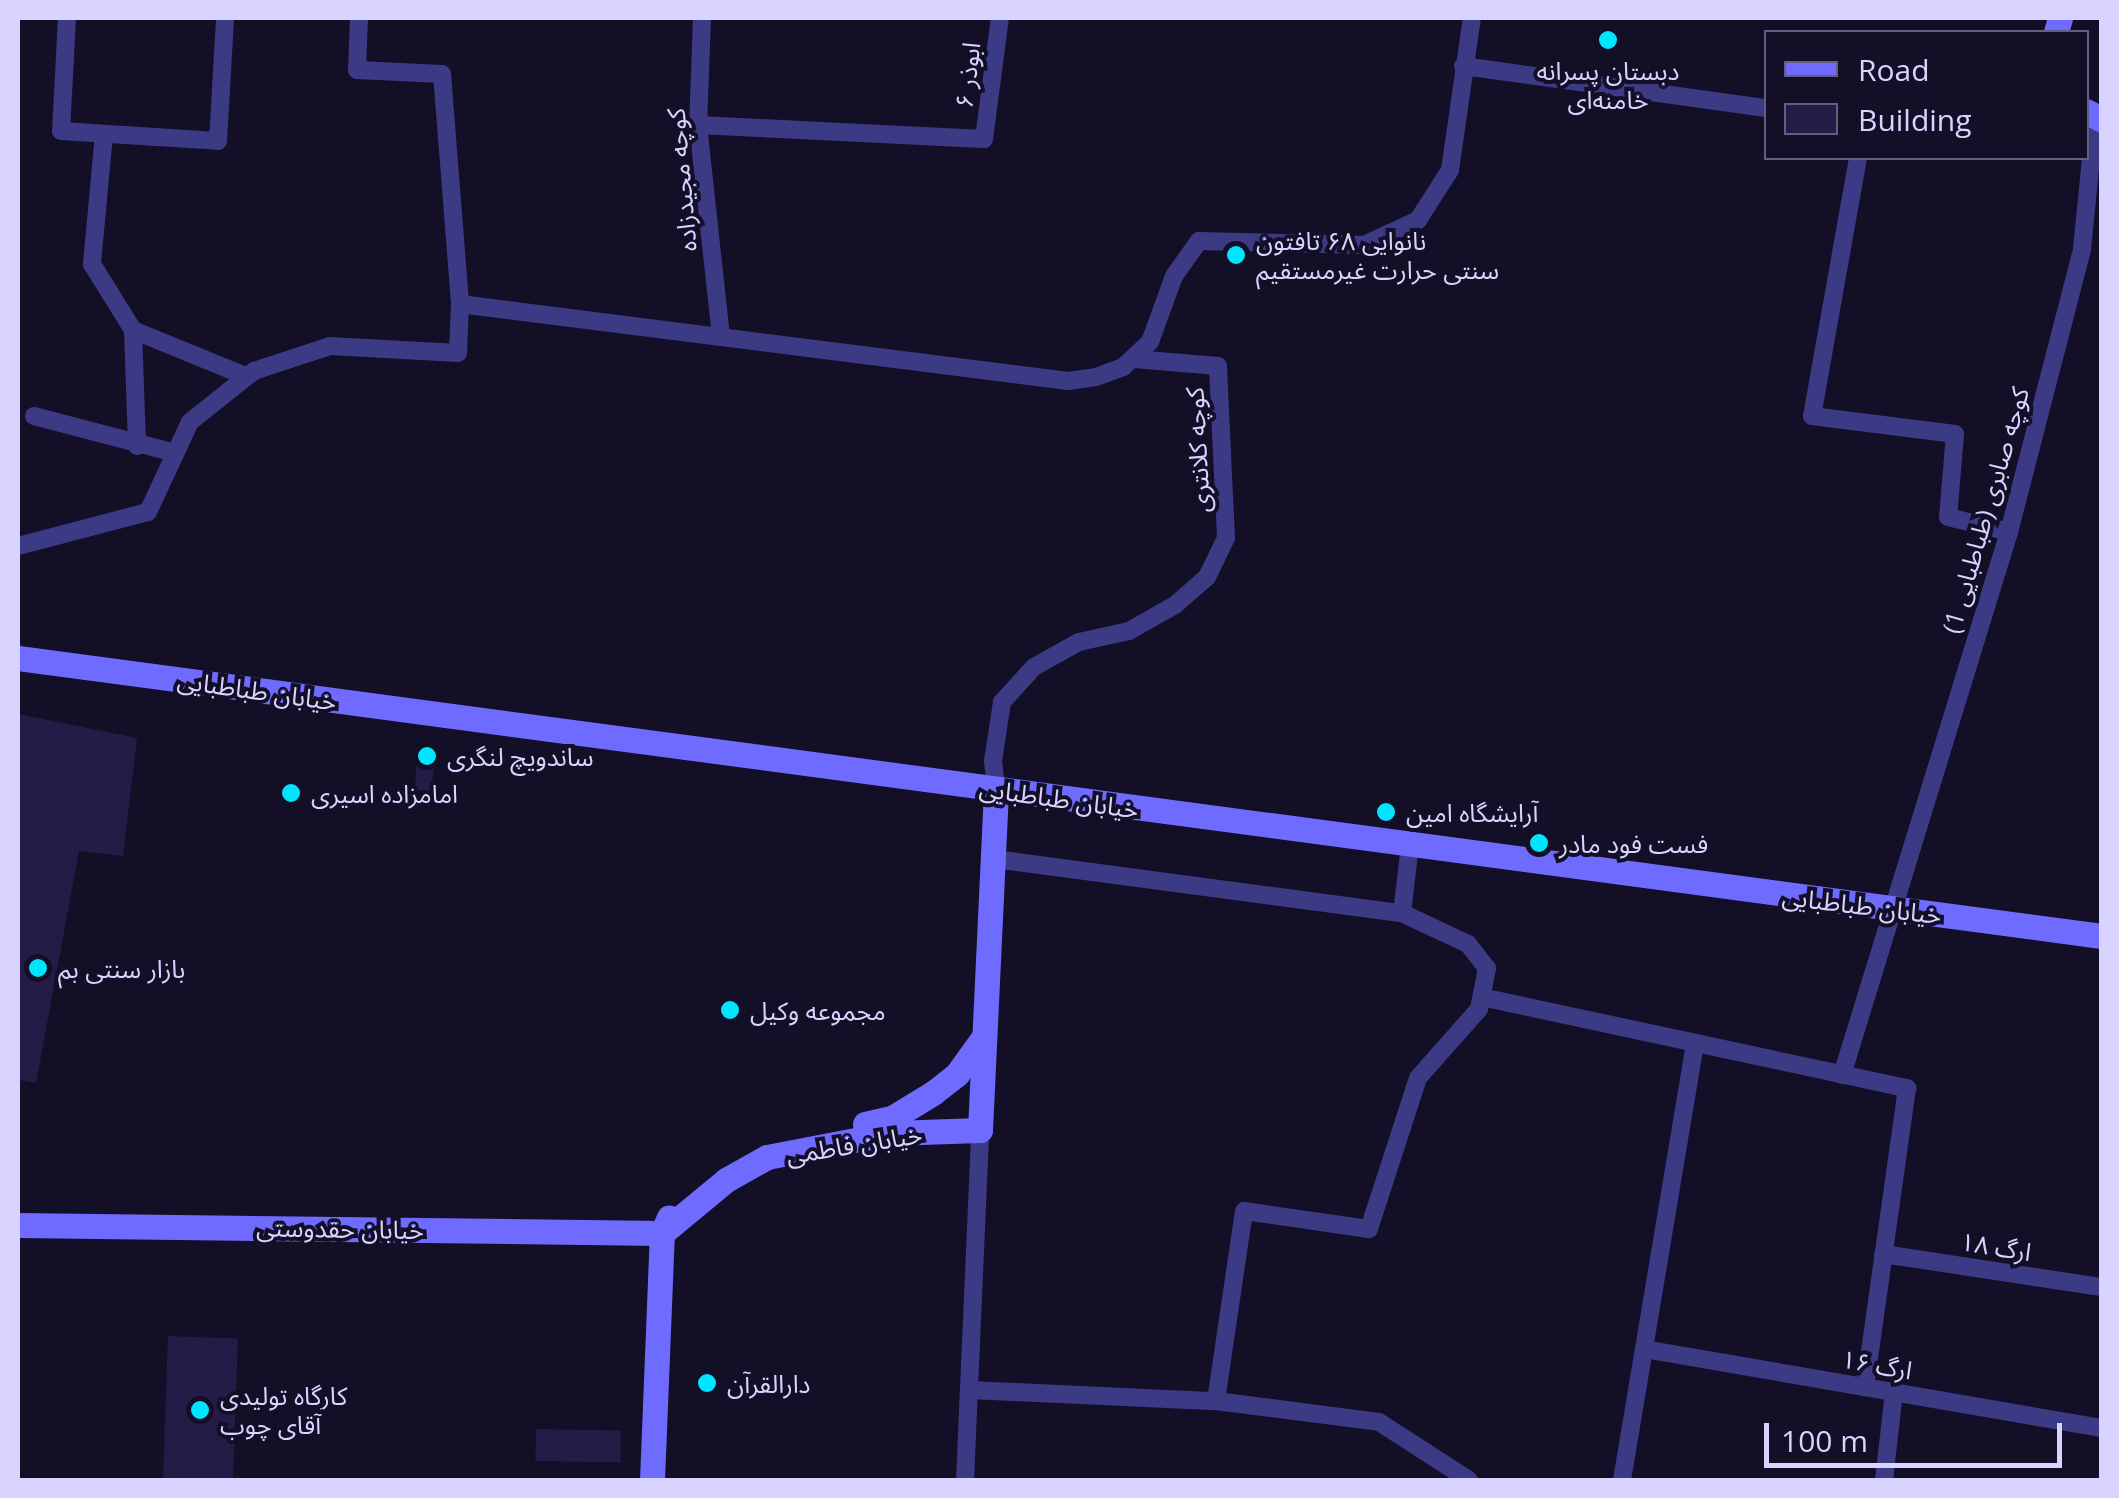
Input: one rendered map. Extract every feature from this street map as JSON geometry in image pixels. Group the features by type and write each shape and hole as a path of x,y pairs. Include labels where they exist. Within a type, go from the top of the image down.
{"main road":[{"name":"خیابان طباطبایی","path":"18,658 1888,910 2102,935"},
{"path":"980,1130 996,789"},
{"name":"خیابان فاطمی","path":"662,1233 674,1206 719,1169 763,1147 892,1118 957,1074 983,1038"},
{"name":"خیابان فاطمی","path":"662,1233 726,1180 767,1157 892,1133 980,1130"},
{"name":"خیابان حقدوستی","path":"18,1225 662,1233"},
{"path":"652,1480 662,1233"}],"street":[{"path":"67,18 61,131 218,140 225,18"},
{"path":"18,546 148,512 190,422 246,376 330,346 458,353 460,304 442,74 357,70 359,18"},
{"name":"کوچه مجیدزاده","path":"702,18 698,125 721,337"},
{"name":"ابوذر ۶","path":"698,125 984,139 1000,18"},
{"path":"460,304 1068,382 1096,378 1134,359 1150,342 1174,276 1200,240 1364,244 1418,220 1450,170 1472,18"},
{"path":"1463,66 1764,108"},
{"name":"کوچه صابری (طباطبایی 1)","path":"1842,1074 1888,910 2009,532 2082,249 2094,116"},
{"path":"104,134 92,264 133,330 137,446"},
{"path":"1858,160 1812,416 1955,434 1948,517 2009,532"},
{"path":"133,330 246,376"},
{"name":"کوچه کلانتری","path":"996,789 993,761 1002,702 1034,667 1079,642 1129,632 1175,605 1207,577 1226,538 1218,366 1134,359"},
{"path":"34,416 175,454"},
{"path":"1402,914 1410,845"},
{"path":"995,859 1402,914 1480,954 1487,968 1486,998 1418,1078 1369,1229 1244,1211 1216,1401"},
{"path":"1486,998 1907,1088 1864,1387"},
{"path":"1622,1480 1695,1043"},
{"path":"965,1480 980,1130"},
{"name":"ارگ ۱۸","path":"1883,1254 2102,1288"},
{"name":"ارگ ۱۶","path":"1644,1349 2102,1428"},
{"path":"970,1390 1216,1401 1379,1422 1471,1480"},
{"path":"1884,1480 1894,1392"}],"building":[{"name":"بازار سنتی بم","path":"18,714 137,738 123,856 79,851 36,1083 18,1080"},
{"path":"417,749 436,751 431,792 415,790"},
{"name":"کارگاه تولیدی آقای چوب","path":"168,1336 238,1338 233,1480 163,1480"},
{"path":"536,1429 621,1430 620,1462 535,1461"}],"place":[{"name":"دبستان پسرانه خامنه‌ای","path":"1608,40"},
{"name":"نانوایی ۶۸ تافتون سنتی حرارت غیرمستقیم","path":"1236,255"},
{"name":"ساندویچ لنگری","path":"427,756"},
{"name":"امامزاده اسیری","path":"291,793"},
{"name":"آرایشگاه امین","path":"1386,812"},
{"name":"فست فود مادر","path":"1539,843"},
{"name":"بازار سنتی بم","path":"38,968"},
{"name":"مجموعه وکیل","path":"730,1010"},
{"name":"دارالقرآن","path":"707,1383"},
{"name":"کارگاه تولیدی آقای چوب","path":"200,1410"}]}
